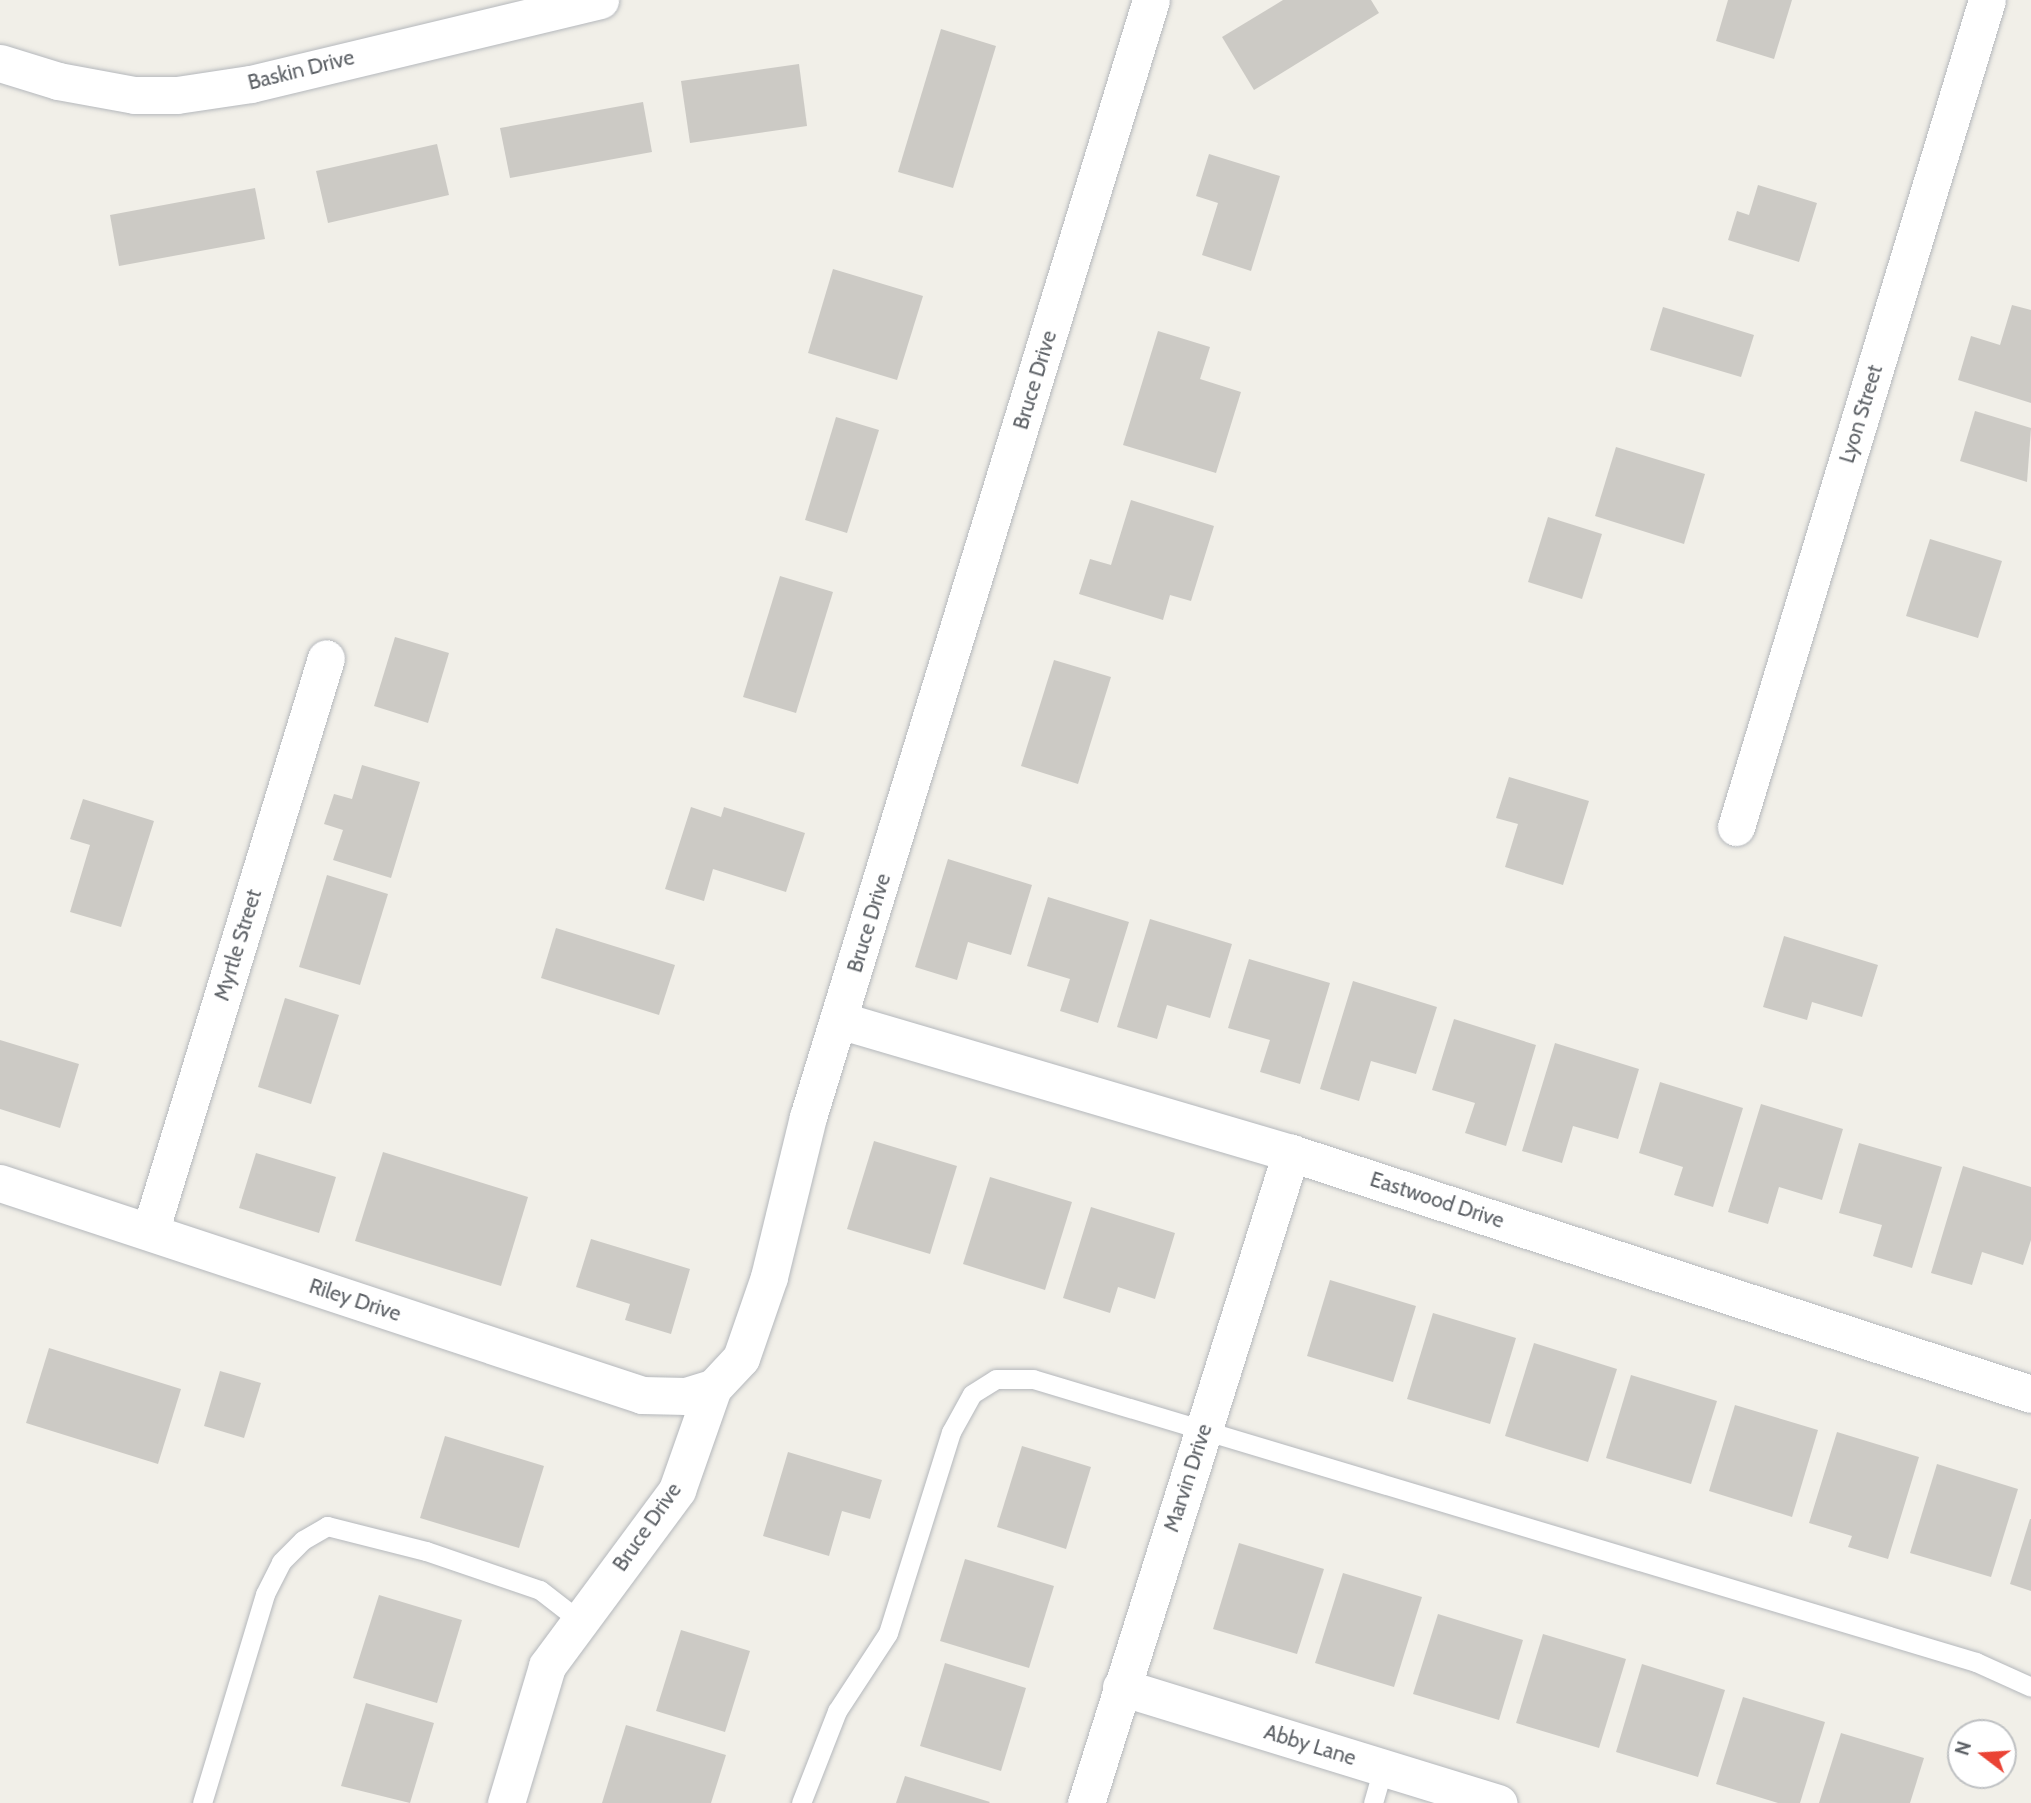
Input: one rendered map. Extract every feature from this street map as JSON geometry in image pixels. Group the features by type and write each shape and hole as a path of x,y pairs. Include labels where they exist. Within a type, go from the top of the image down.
{"street":[{"name":"Baskin Drive","path":"0,63 58,81 134,95 177,95 251,84 600,0"},
{"name":"Bruce Drive","path":"506,1803 547,1666 677,1490 713,1388 741,1358 839,1020 1151,0"},
{"name":"Lyon Street","path":"1736,827 1987,0"},
{"name":"Myrtle Street","path":"150,1233 326,658"},
{"name":"Eastwood Drive","path":"839,1020 1291,1153 2031,1394"},
{"name":"Marvin Drive","path":"1086,1803 1291,1153"},
{"name":"Riley Drive","path":"0,1183 642,1395 686,1396 713,1388"},
{"name":"Abby Lane","path":"1121,1687 1499,1803"}],"lane":[{"path":"801,1803 837,1711 888,1633 951,1432 972,1394 996,1379 1033,1379 1976,1662 2031,1687"},
{"path":"202,1803 265,1594 281,1562 303,1540 327,1526 426,1550 540,1590 580,1621"},
{"path":"1373,1803 1383,1767"}],"building":[{"path":"1283,0 1371,0 1379,13 1254,90 1222,37"},
{"path":"1728,0 1792,0 1774,59 1716,41"},
{"path":"941,29 996,46 953,188 898,172"},
{"path":"799,64 807,126 690,143 681,81"},
{"path":"643,102 652,152 510,178 500,128"},
{"path":"437,144 449,195 328,223 316,171"},
{"path":"1209,154 1280,176 1251,271 1202,255 1218,203 1196,196"},
{"path":"1758,185 1817,203 1799,262 1728,240 1737,211 1749,215"},
{"path":"255,188 265,239 119,266 110,215"},
{"path":"833,269 923,296 897,380 808,353"},
{"path":"2012,305 2031,310 2031,403 1958,380 1971,336 2000,345"},
{"path":"1663,307 1754,335 1741,377 1650,350"},
{"path":"1158,331 1210,347 1200,379 1241,392 1216,473 1123,445"},
{"path":"1975,411 2031,428 2027,482 1960,461"},
{"path":"836,417 879,430 847,533 805,520"},
{"path":"1616,447 1705,474 1684,544 1595,516"},
{"path":"1131,500 1214,526 1191,601 1170,595 1163,620 1079,594 1090,559 1111,565"},
{"path":"1548,517 1602,534 1582,599 1528,582"},
{"path":"1930,539 2002,561 1978,638 1906,616"},
{"path":"780,576 833,592 796,713 743,697"},
{"path":"395,637 449,653 428,723 374,706"},
{"path":"1054,660 1111,677 1078,784 1021,766"},
{"path":"362,765 420,782 391,878 333,860 343,830 324,824 334,794 352,799"},
{"path":"1509,777 1589,801 1563,885 1505,867 1518,824 1496,818"},
{"path":"83,799 154,821 121,927 70,912 90,845 70,839"},
{"path":"691,807 721,817 724,807 805,833 786,892 713,869 704,901 665,889"},
{"path":"948,859 1032,885 1011,955 968,942 957,980 915,967"},
{"path":"327,875 388,894 360,985 299,967"},
{"path":"1048,897 1129,922 1098,1023 1060,1011 1070,979 1027,966"},
{"path":"1150,919 1232,944 1210,1018 1167,1005 1157,1039 1117,1027"},
{"path":"556,928 675,965 659,1015 541,978"},
{"path":"1784,936 1878,965 1862,1017 1812,1002 1807,1020 1763,1007"},
{"path":"1249,959 1330,983 1300,1084 1260,1072 1270,1040 1228,1028"},
{"path":"1353,981 1437,1007 1416,1074 1371,1061 1359,1101 1320,1089"},
{"path":"285,998 339,1015 311,1104 258,1087"},
{"path":"1454,1019 1536,1045 1506,1146 1465,1133 1475,1103 1432,1090"},
{"path":"0,1040 79,1064 60,1128 0,1109"},
{"path":"1555,1043 1639,1069 1618,1139 1573,1126 1562,1163 1522,1151"},
{"path":"1660,1082 1743,1108 1713,1207 1674,1195 1683,1167 1639,1153"},
{"path":"1761,1104 1843,1129 1822,1200 1779,1187 1768,1224 1728,1212"},
{"path":"874,1141 957,1166 930,1254 847,1229"},
{"path":"1859,1143 1942,1167 1912,1268 1873,1256 1882,1225 1839,1213"},
{"path":"383,1152 528,1197 501,1286 355,1241"},
{"path":"256,1153 336,1177 319,1233 239,1208"},
{"path":"1963,1166 2031,1187 2031,1240 2023,1265 1982,1252 1972,1285 1931,1273"},
{"path":"990,1177 1072,1202 1045,1290 963,1264"},
{"path":"1091,1207 1175,1233 1155,1299 1118,1287 1110,1313 1063,1298"},
{"path":"591,1239 690,1269 671,1334 625,1320 630,1304 576,1287"},
{"path":"1330,1280 1416,1306 1393,1382 1307,1356"},
{"path":"1433,1313 1516,1338 1490,1424 1407,1399"},
{"path":"1534,1343 1617,1369 1588,1462 1505,1436"},
{"path":"49,1348 181,1389 158,1464 26,1423"},
{"path":"220,1371 261,1383 244,1438 204,1426"},
{"path":"1631,1375 1717,1401 1691,1484 1606,1458"},
{"path":"1735,1405 1818,1430 1792,1517 1709,1491"},
{"path":"1837,1432 1919,1457 1888,1559 1848,1547 1852,1536 1809,1523"},
{"path":"445,1436 544,1466 519,1548 420,1518"},
{"path":"1022,1446 1091,1467 1066,1549 997,1527"},
{"path":"788,1452 882,1480 870,1519 842,1511 829,1556 763,1536"},
{"path":"1937,1464 2018,1489 1991,1577 1910,1553"},
{"path":"2031,1519 2031,1591 2010,1584"},
{"path":"1239,1543 1324,1569 1297,1654 1213,1629"},
{"path":"965,1559 1054,1586 1029,1668 940,1641"},
{"path":"1343,1573 1422,1597 1394,1687 1315,1663"},
{"path":"379,1595 462,1620 437,1703 353,1678"},
{"path":"1438,1614 1523,1640 1499,1720 1413,1694"},
{"path":"681,1630 750,1651 725,1732 656,1711"},
{"path":"1543,1634 1626,1659 1599,1748 1516,1723"},
{"path":"945,1663 1026,1688 1001,1771 920,1746"},
{"path":"1642,1664 1725,1690 1698,1777 1616,1752"},
{"path":"1743,1697 1825,1722 1800,1803 1778,1803 1716,1784"},
{"path":"366,1703 434,1723 410,1803 341,1786"},
{"path":"626,1725 726,1755 711,1803 602,1803"},
{"path":"1841,1733 1924,1758 1910,1803 1819,1803"},
{"path":"905,1776 990,1802 896,1803"}]}
